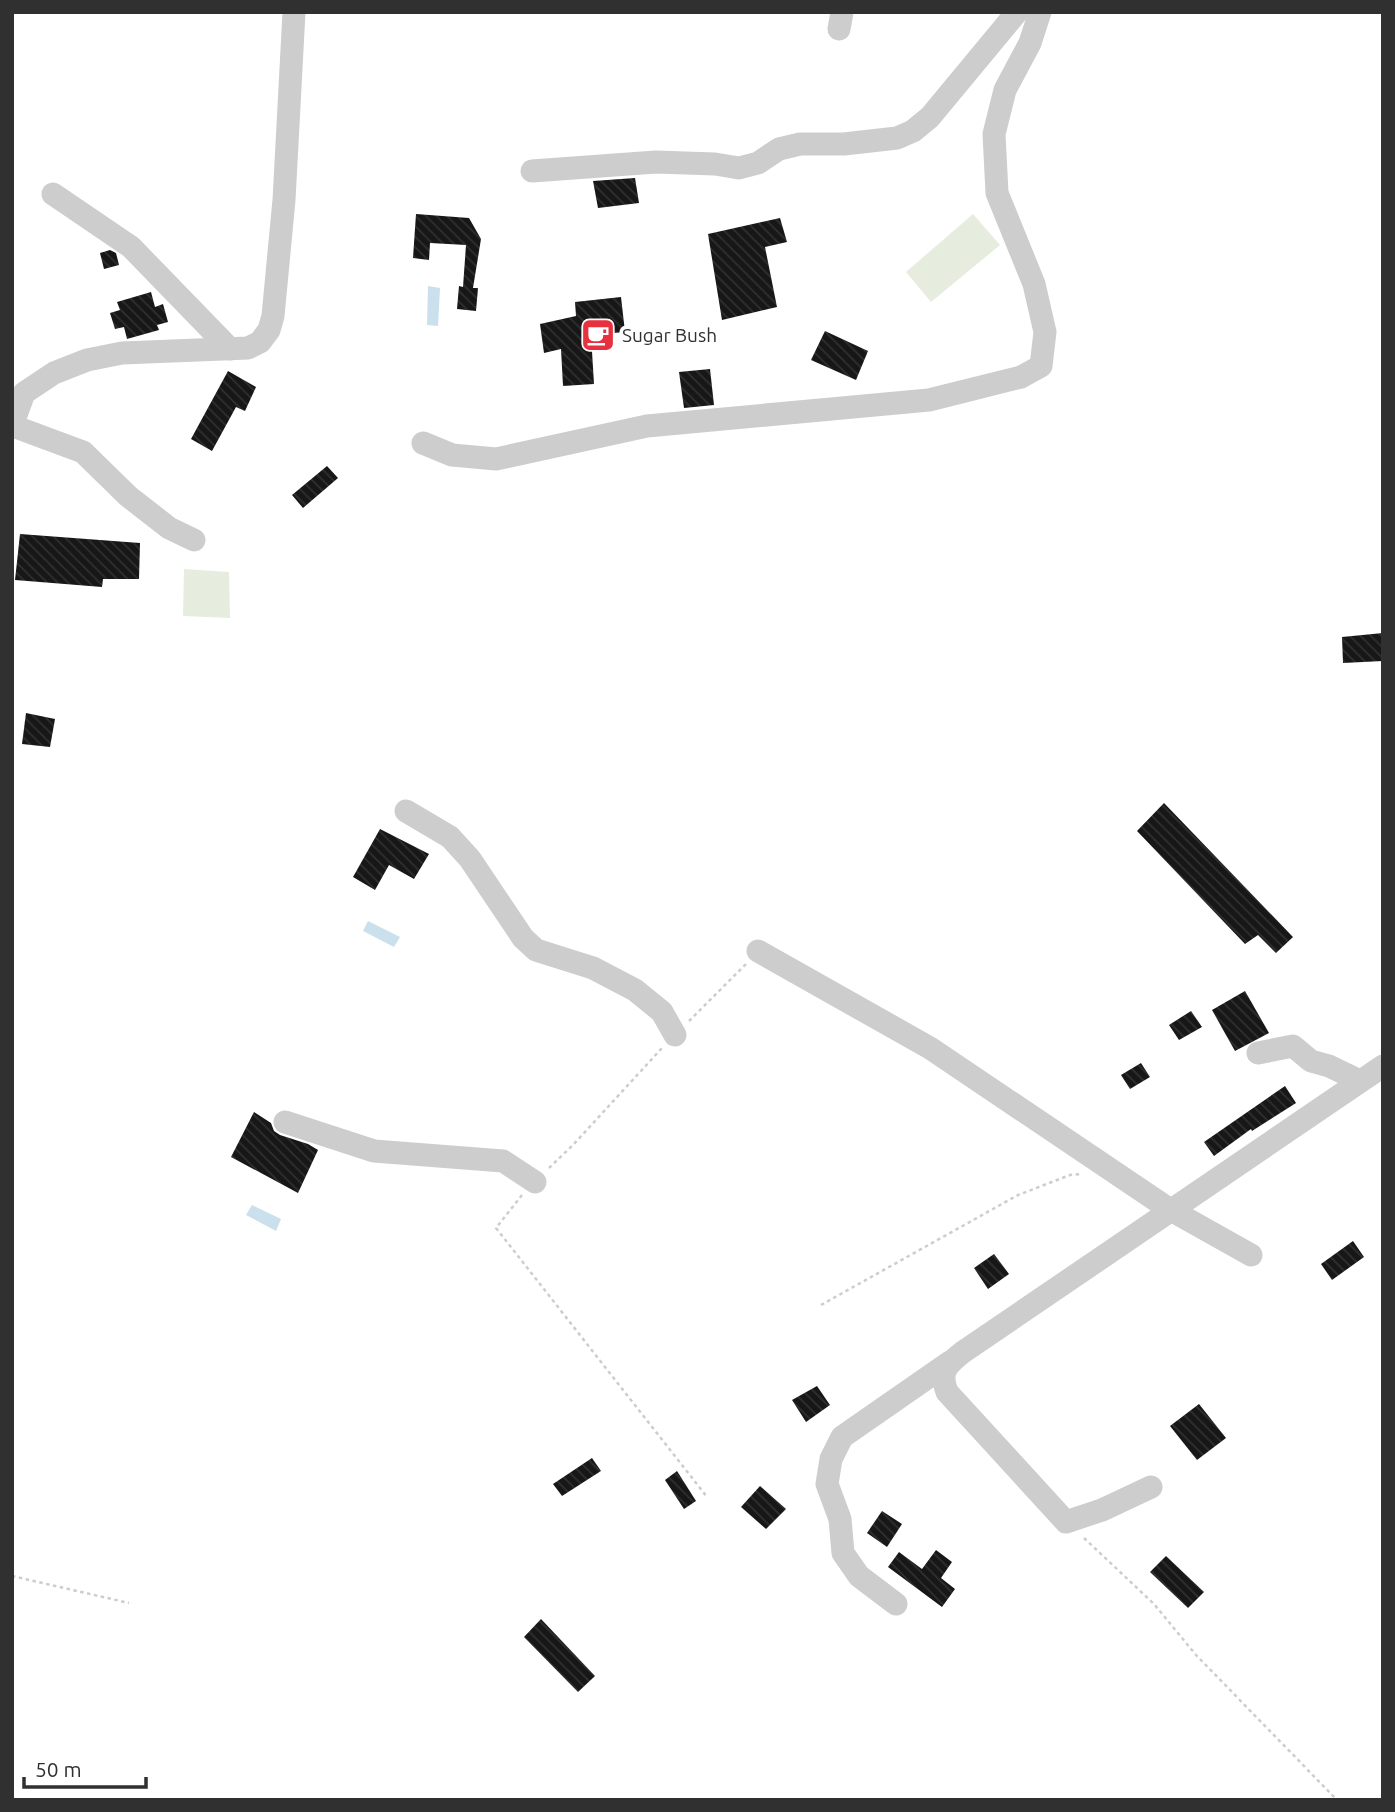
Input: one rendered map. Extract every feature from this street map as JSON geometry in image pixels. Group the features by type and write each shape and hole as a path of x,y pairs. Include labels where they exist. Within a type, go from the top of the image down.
{"street":[{"path":"194,540 169,528 128,496 83,452 13,426 24,393 54,373 87,359 122,353 248,348 260,342 269,330 273,316 284,200 294,12"},
{"path":"532,171 656,162 715,164 739,168 758,163 779,149 800,144 844,144 897,138 913,131 930,117 1017,12"},
{"path":"423,443 452,455 496,458 647,426 929,400 1021,377 1041,366 1045,332 1034,284 997,193 993,134 1005,90 1030,43 1040,12"},
{"path":"53,194 131,247 230,349"},
{"path":"406,811 450,836 470,859 523,938 536,950 593,968 635,990 662,1012 675,1035"},
{"path":"758,951 929,1048 1170,1209 1251,1255"},
{"path":"1258,1054 1293,1046 1311,1061 1329,1066 1360,1081"},
{"path":"895,1604 859,1576 844,1553 840,1520 827,1484 831,1459 842,1437 1170,1209 1383,1066"},
{"path":"285,1122 374,1150 503,1161 535,1182"},
{"path":"953,1360 945,1369 943,1381 947,1392 1066,1522 1102,1510 1151,1486"}],"path":[{"path":"707,1497 496,1228 519,1198 758,951"},
{"path":"821,1305 1018,1195 1070,1175 1110,1170"},
{"path":"1066,1522 1154,1604 1196,1655 1337,1800"},
{"path":"12,1576 129,1603"}],"green space":[{"path":"973,214 1000,245 931,302 906,272"},
{"path":"184,569 229,572 230,618 183,616"}],"water":[{"path":"428,286 440,288 438,326 427,325"},
{"path":"368,921 400,937 394,947 363,931"},
{"path":"252,1205 281,1219 276,1231 246,1215"}],"building":[{"path":"635,178 639,203 598,208 593,181"},
{"path":"416,214 469,218 481,239 473,288 478,288 476,311 457,309 459,286 463,287 466,245 430,243 429,260 413,258"},
{"path":"780,218 787,242 765,247 777,307 722,320 708,234"},
{"path":"110,250 116,253 119,265 104,269 100,253"},
{"path":"151,292 155,307 163,304 168,322 157,325 159,330 127,339 124,327 115,329 110,313 120,310 117,302"},
{"path":"621,297 625,332 591,335 594,384 563,386 561,349 544,353 540,324 576,316 575,302"},
{"path":"825,331 868,351 856,380 811,360"},
{"path":"710,369 714,405 684,408 679,372"},
{"path":"228,371 256,387 245,411 236,407 212,451 191,439"},
{"path":"327,466 338,478 303,508 292,495"},
{"path":"20,534 140,543 139,579 103,579 102,587 15,580"},
{"path":"1383,633 1383,661 1343,663 1342,637"},
{"path":"26,713 55,719 50,747 22,744"},
{"path":"1164,803 1293,937 1276,953 1258,935 1245,944 1137,831"},
{"path":"380,829 429,854 414,879 389,865 375,890 353,877"},
{"path":"1245,991 1269,1033 1235,1051 1212,1010"},
{"path":"1191,1011 1202,1027 1179,1040 1169,1025"},
{"path":"1141,1063 1150,1077 1130,1089 1121,1075"},
{"path":"1285,1086 1296,1103 1252,1131 1251,1129 1214,1156 1204,1142"},
{"path":"254,1112 271,1123 274,1131 280,1135 318,1150 298,1193 231,1157"},
{"path":"1353,1241 1364,1257 1332,1280 1321,1264"},
{"path":"994,1254 1009,1274 988,1289 974,1268"},
{"path":"817,1386 830,1405 806,1422 792,1400"},
{"path":"1199,1404 1226,1438 1197,1460 1170,1426"},
{"path":"592,1458 601,1471 562,1496 553,1484"},
{"path":"677,1471 696,1501 684,1509 665,1480"},
{"path":"760,1486 786,1509 766,1529 741,1507"},
{"path":"882,1511 902,1524 887,1547 867,1533"},
{"path":"936,1550 952,1562 941,1578 955,1589 942,1607 888,1567 899,1552 922,1569"},
{"path":"1166,1556 1204,1592 1188,1608 1150,1572"},
{"path":"541,1619 595,1676 578,1692 524,1637"}],"place":[{"name":"Sugar Bush","path":"598,335"}]}
